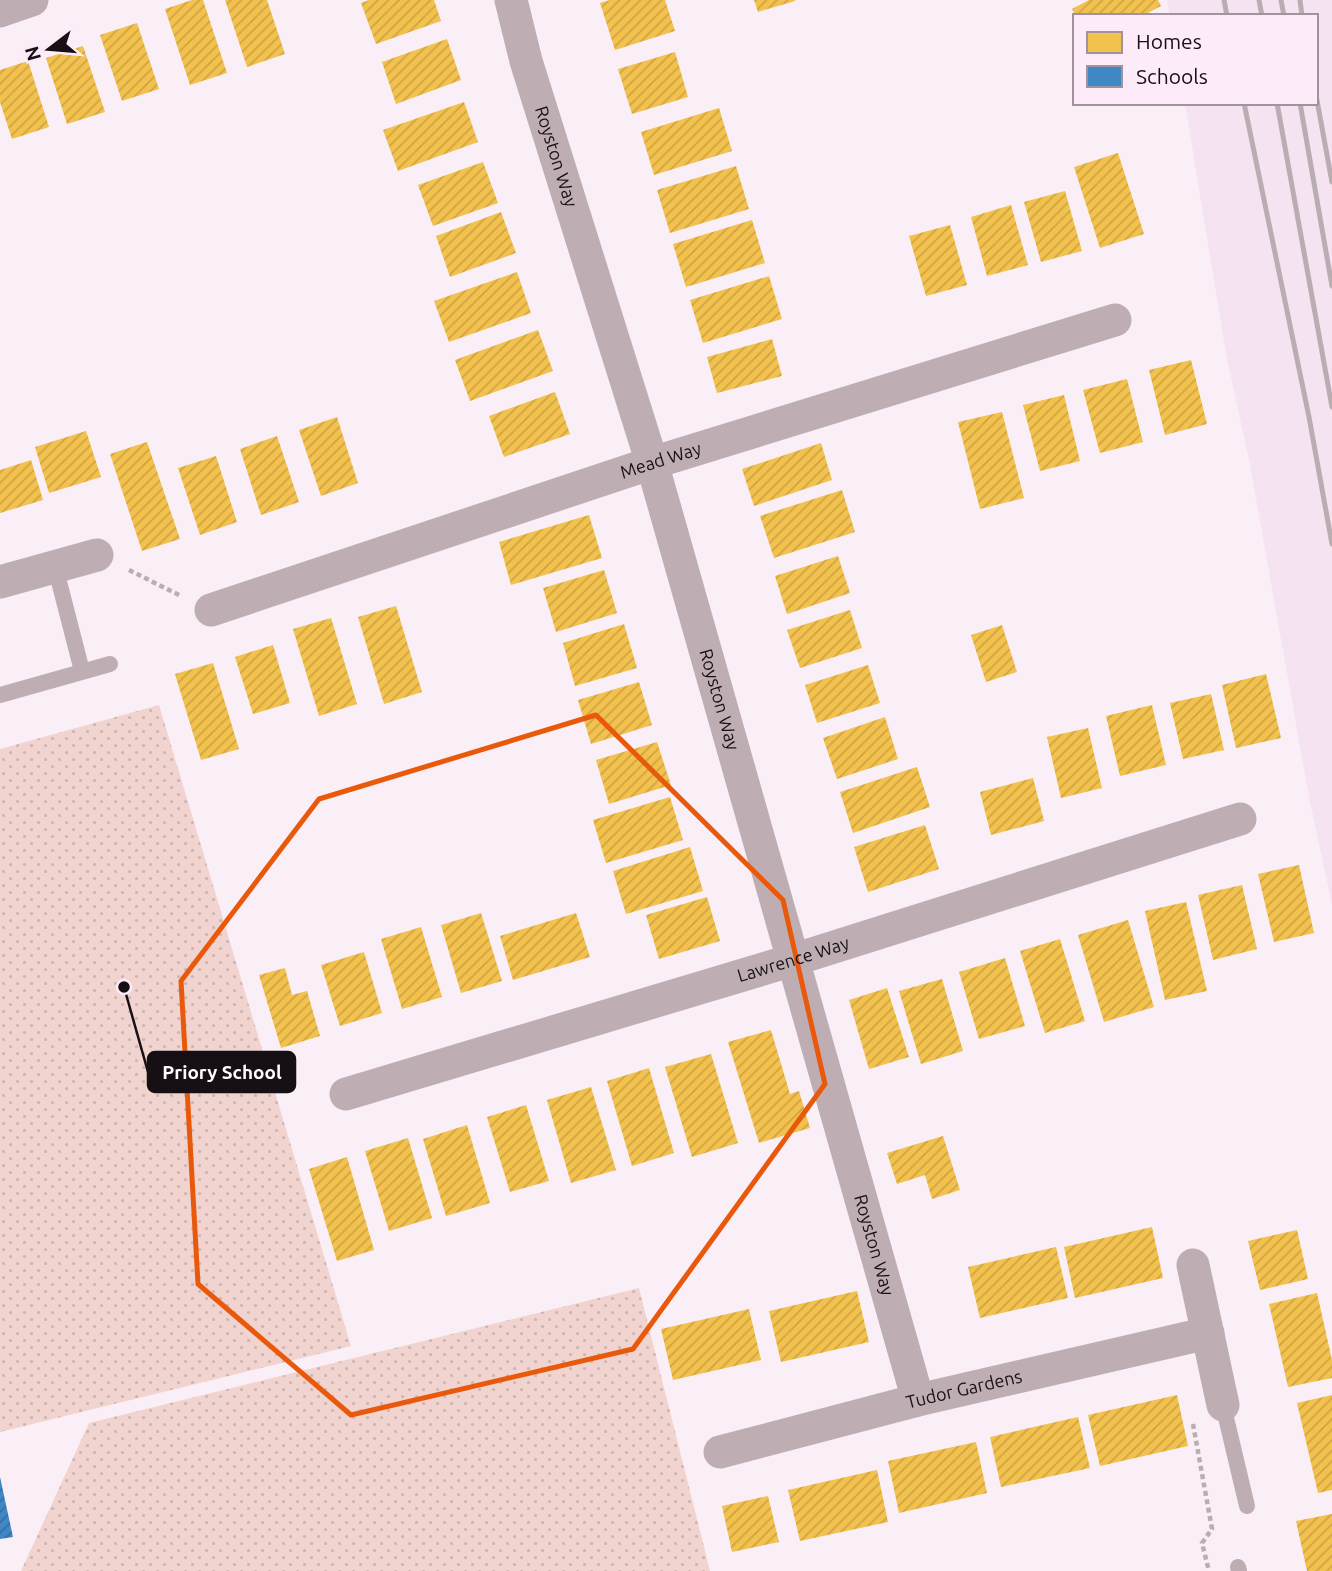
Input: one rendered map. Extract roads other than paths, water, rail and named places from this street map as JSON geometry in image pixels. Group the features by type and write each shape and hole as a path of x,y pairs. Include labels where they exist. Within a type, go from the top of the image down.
{"street":[{"path":"0,12 32,0"},
{"name":"Royston Way","path":"511,0 526,61 652,463 918,1400"},
{"name":"Mead Way","path":"211,610 652,463 1115,320"},
{"path":"0,582 97,555"},
{"name":"Lawrence Way","path":"346,1094 793,960 1240,819"},
{"path":"1193,1265 1223,1405"},
{"name":"Tudor Gardens","path":"720,1452 918,1400 1208,1333"}],"lane":[{"path":"55,566 82,671"},
{"path":"0,695 110,664"},
{"path":"1223,1405 1247,1506"}],"railway":[{"path":"1224,0 1227,14"},
{"path":"1259,0 1262,14"},
{"path":"1281,0 1284,14"},
{"path":"1300,0 1302,14"},
{"path":"1244,105 1309,417 1332,544"},
{"path":"1277,105 1332,407"},
{"path":"1300,105 1332,286"},
{"path":"1318,105 1332,182"}],"place":[{"name":"Priory School","path":"124,987"}]}
